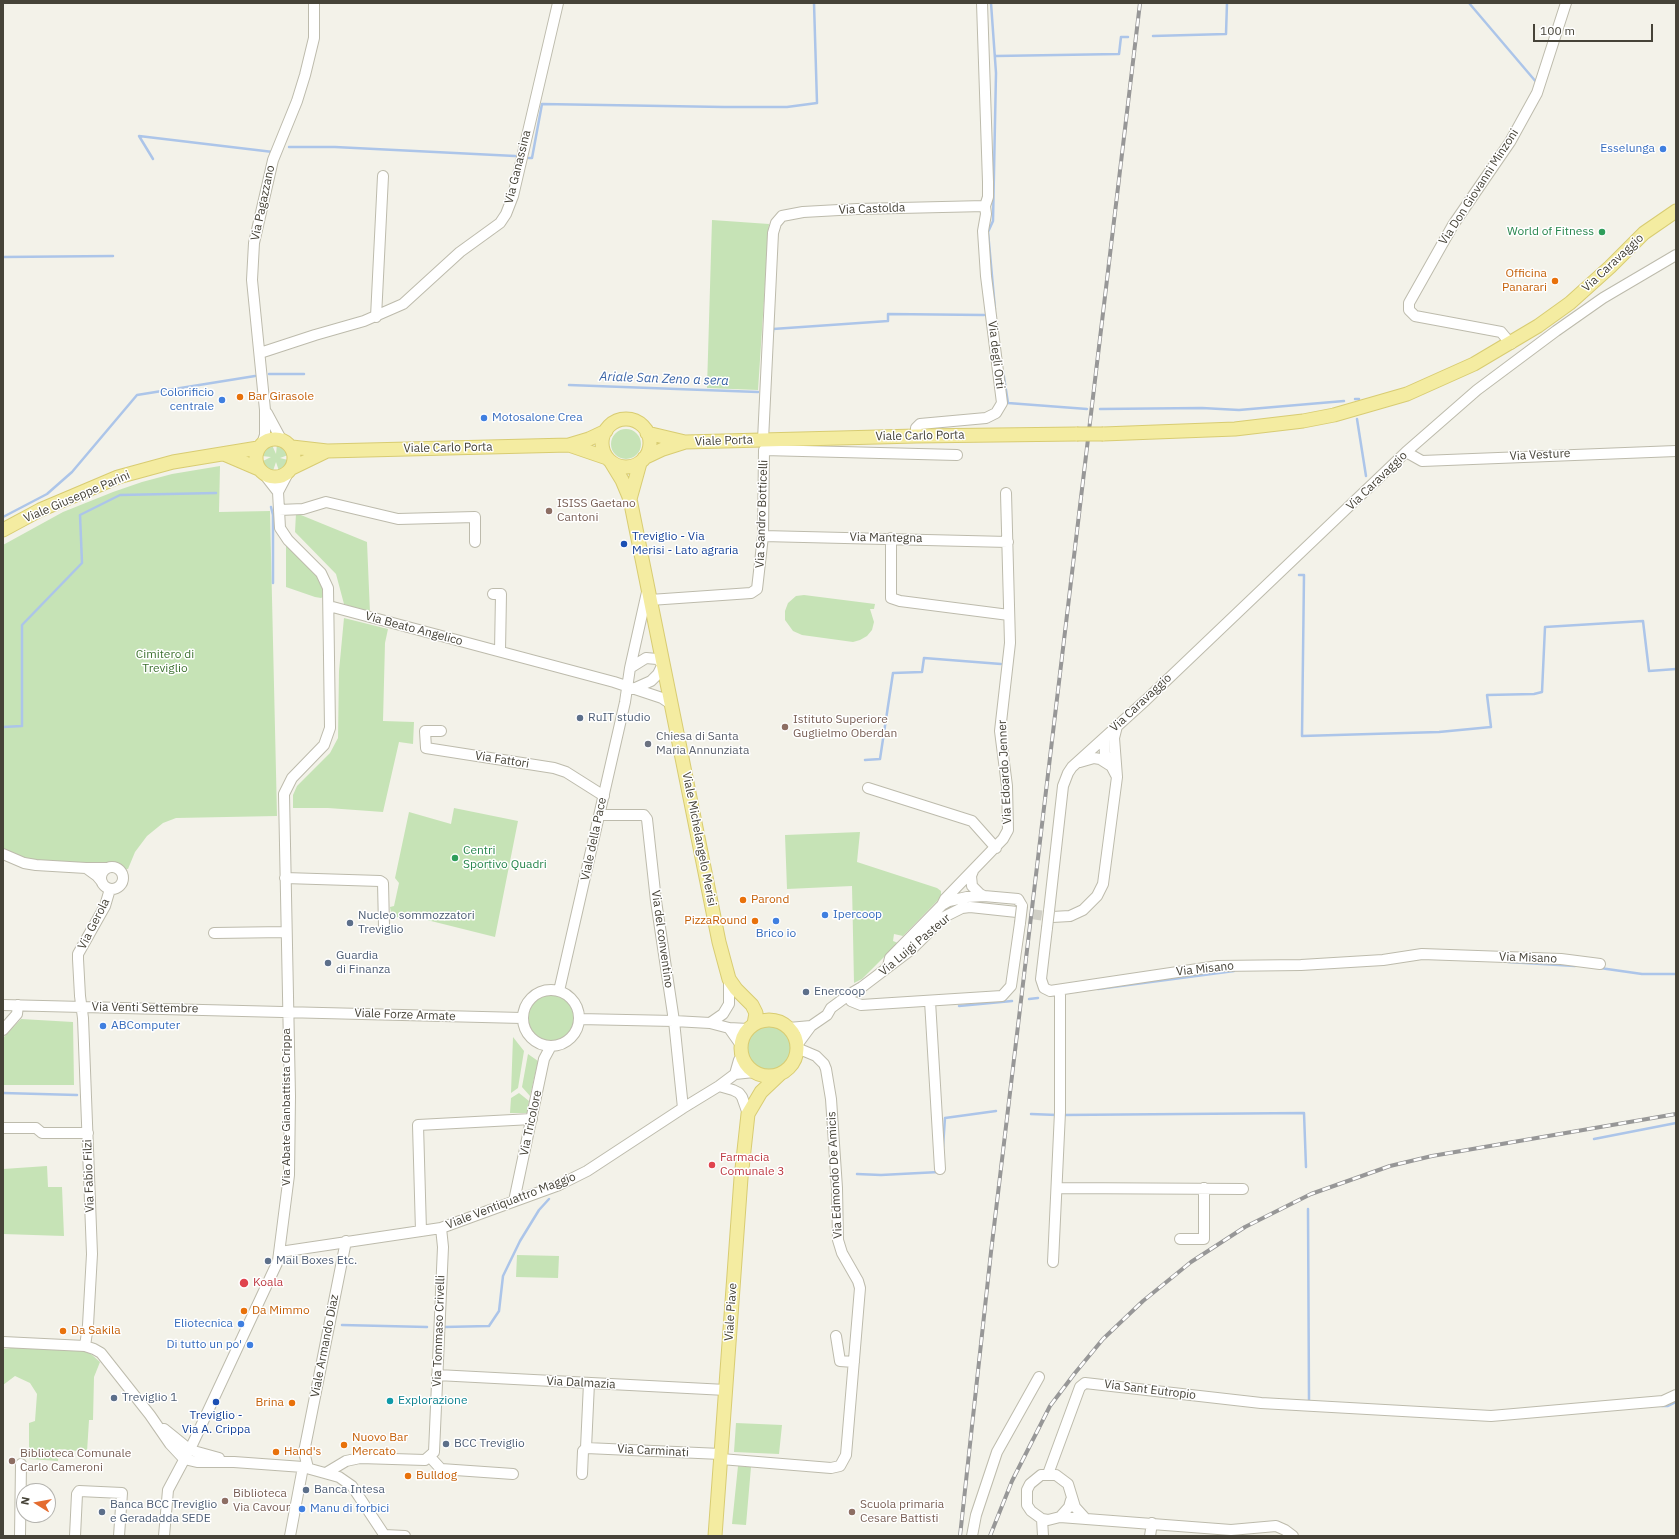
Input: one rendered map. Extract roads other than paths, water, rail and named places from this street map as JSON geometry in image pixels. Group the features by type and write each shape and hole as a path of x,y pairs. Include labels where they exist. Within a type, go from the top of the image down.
{"main road":[{"name":"Via Caravaggio","path":"1103,434 1235,429 1311,419 1369,406 1407,394 1445,378 1510,344 1570,303 1619,260 1644,233 1673,214"},
{"name":"Viale Carlo Porta","path":"281,439 292,447 327,451 570,445 589,439 606,431 616,422 623,420 637,422 647,433"},
{"path":"606,431 602,445 609,460"},
{"path":"642,461 650,446 647,433 685,442"},
{"name":"Viale Carlo Porta","path":"763,440 916,436 1103,434"},
{"path":"262,472 256,459 260,446 271,439 281,439"},
{"name":"Viale Porta","path":"685,442 763,440"},
{"name":"Viale Carlo Porta","path":"570,445 609,460 622,467 628,467 663,449 685,442"},
{"name":"Viale Giuseppe Parini","path":"3,530 40,510 118,477 173,462 224,454 260,446"},
{"path":"290,470 295,458 292,447"},
{"name":"Viale Carlo Porta","path":"262,472 276,477 327,451"},
{"path":"224,454 262,472"},
{"name":"Viale Michelangelo Merisi","path":"609,460 622,480 630,499 719,942 729,979 736,989 752,1004 759,1005 768,1012 772,1020"},
{"name":"Viale Michelangelo Merisi","path":"630,499 642,461"},
{"path":"751,1026 765,1020 772,1020 781,1022 789,1028 797,1046 796,1054 790,1066 780,1074 773,1076 757,1073 749,1068 742,1051 751,1026 756,1013 752,1004"},
{"name":"Viale Piave","path":"757,1073 760,1092"},
{"name":"Viale Piave","path":"715,1536 748,1114 760,1092 780,1074"}],"street":[{"name":"Via Pagazzano","path":"260,446 265,435 265,410 252,280 254,244 272,160 297,101 305,75 314,38 314,3"},
{"name":"Via Ganassina","path":"260,353 376,317 403,304 460,252 500,223 506,214 521,165 558,3"},
{"path":"982,3 988,182 988,197 985,206"},
{"name":"Via Don Giovanni Minzoni","path":"1510,344 1502,332 1416,316 1409,310 1409,303 1453,225 1510,142 1537,93 1566,3"},
{"path":"376,317 383,176"},
{"name":"Via degli Orti","path":"916,436 916,428 920,424 986,418 996,413 1000,408 1002,397 986,276 983,231 986,214 985,206"},
{"name":"Via Castolda","path":"763,440 772,233 776,223 782,216 790,213 819,211 985,206"},
{"name":"Via Caravaggio","path":"1104,739 1406,452 1477,390 1603,298 1676,255"},
{"name":"Via Pagazzano","path":"265,410 281,439"},
{"name":"Via Sandro Botticelli","path":"649,595 754,592 759,584 763,536 764,450 957,455"},
{"name":"Via Vesture","path":"1406,452 1422,461 1676,450"},
{"path":"262,472 278,492 290,470"},
{"name":"Via Abate Gianbattista Crippa","path":"164,1536 168,1490 190,1450 274,1273 280,1252 290,1166 284,878 284,794 292,778 324,745 330,730 328,588 325,579 318,570 282,533 280,528 278,492"},
{"name":"Via Edoardo Jenner","path":"887,968 890,958 942,905 945,898 996,848 1007,835 1006,786 1000,731 1010,643 1006,493"},
{"path":"279,510 303,509 326,502 398,519 475,518 475,542"},
{"name":"Via Mantegna","path":"763,536 1008,542"},
{"path":"891,538 891,598 900,601 1009,615"},
{"path":"493,594 501,594 500,651"},
{"name":"Viale della Pace","path":"559,991 630,688 630,668 649,595"},
{"name":"Via Beato Angelico","path":"328,606 500,651 630,688"},
{"path":"630,668 646,658 657,659 663,664 658,674 651,681 630,688"},
{"path":"630,688 662,698 671,704"},
{"path":"1050,914 1070,916 1083,910 1093,901 1101,890 1104,878 1117,778 1118,764 1114,738 1118,726"},
{"name":"Via Fattori","path":"441,731 425,731 426,748 554,768 566,772 604,796"},
{"path":"1104,739 1115,750"},
{"path":"1104,739 1105,754 1117,778"},
{"name":"Via Misano","path":"1104,739 1072,767 1065,779 1041,979 1042,985 1050,991 1218,966 1301,965 1383,960 1422,954 1561,959 1600,964"},
{"path":"1078,763 1094,758 1106,762 1111,766"},
{"path":"868,788 972,821 996,848"},
{"name":"Via del conventino","path":"600,815 641,815 647,817 674,1020 683,1108"},
{"path":"3,854 18,861 36,865 107,868"},
{"name":"Via Gerola","path":"82,1007 78,954 105,906 106,885 101,876 107,868 116,868 122,875 120,885 106,885 86,868"},
{"path":"973,871 971,876 972,886 984,896"},
{"path":"284,878 380,881 382,883 384,926"},
{"path":"851,1001 862,1005 997,997 1006,994 1011,986 1020,923 1018,899 984,896 958,898 942,905"},
{"name":"Via Luigi Pasteur","path":"797,1046 811,1026 827,1015 838,1003 862,987 912,949 944,917 962,908 970,907 1020,909"},
{"path":"214,933 286,932"},
{"path":"710,1023 723,1014 729,1004 729,979"},
{"name":"Via Luigi Pasteur","path":"827,1015 833,1014 851,1001 861,992 862,987"},
{"path":"545,990 559,991 566,994 574,1001 579,1019 576,1030 570,1039 560,1045 542,1045 531,1038 524,1028 522,1018 525,1005 534,995 545,990"},
{"path":"1053,1262 1060,1115 1060,994"},
{"path":"930,1001 940,1170"},
{"name":"Via Venti Settembre","path":"3,1005 287,1011"},
{"path":"3,1030 17,1014 18,1005"},
{"name":"Via Fabio Filzi","path":"82,1007 88,1133 92,1274 85,1346"},
{"name":"Viale Forze Armate","path":"287,1011 522,1018"},
{"path":"579,1019 674,1020 710,1023 729,1028 751,1026"},
{"name":"Via Luigi Pasteur","path":"789,1028 811,1026"},
{"path":"729,1028 742,1051 735,1074 757,1073"},
{"name":"Via Tricolore","path":"514,1201 544,1059 552,1046"},
{"name":"Via Edmondo De Amicis","path":"721,1457 831,1468 840,1466 846,1455 860,1288 858,1281 842,1253 838,1240 837,1188 829,1082 824,1064 816,1056 797,1046"},
{"name":"Viale Ventiquattro Maggio","path":"280,1252 441,1228 559,1185 587,1171 719,1086 735,1074"},
{"path":"719,1086 733,1090 739,1094 742,1097 748,1114"},
{"path":"421,1231 418,1125 532,1119"},
{"path":"3,1128 36,1128 42,1133 88,1133"},
{"path":"1057,1188 1243,1189"},
{"path":"1180,1239 1204,1239 1204,1188"},
{"name":"Via Tommaso Crivelli","path":"430,1457 436,1447 437,1374 443,1247 441,1228"},
{"name":"Viale Armando Diaz","path":"302,1467 297,1460 304,1452 346,1241"},
{"path":"836,1336 840,1360 854,1362"},
{"path":"3,1342 85,1346 101,1353 150,1415 170,1444 184,1459 197,1462 234,1462 302,1467 326,1473 347,1481 357,1493 384,1535 405,1536"},
{"name":"Via Dalmazia","path":"437,1374 726,1390"},
{"path":"972,1536 976,1515 997,1452 1039,1377"},
{"path":"582,1474 583,1451 586,1448 589,1383"},
{"name":"Via Sant Eutropio","path":"1048,1474 1080,1387 1085,1383 1262,1403 1491,1416 1663,1400 1676,1395"},
{"path":"150,1415 173,1437 190,1450 234,1462"},
{"name":"Via Carminati","path":"586,1448 721,1457"},
{"path":"326,1473 346,1461 360,1458 425,1460 430,1457 441,1469 513,1474"},
{"path":"20,1536 21,1464"},
{"path":"290,1536 302,1467"},
{"path":"1086,1518 1079,1513 1071,1500 1068,1484 1056,1475 1048,1474 1034,1478 1026,1490 1027,1505 1030,1511 1042,1519 1048,1520 1060,1517 1086,1518 1231,1530 1276,1526 1286,1530 1293,1536"},
{"path":"75,1536 77,1494 79,1491 122,1493 119,1536"},
{"path":"1060,1517 1069,1507 1071,1500"},
{"path":"1042,1519 1043,1536"},
{"path":"1150,1536 1152,1523"}],"waterway":[{"path":"529,158 532,158 542,104 787,107 817,103 814,3"},
{"path":"991,3 996,73 993,221 988,232 995,309"},
{"path":"1153,36 1226,34 1227,3"},
{"path":"1469,3 1537,83"},
{"path":"996,56 1119,54 1121,37 1128,37"},
{"path":"153,159 139,136 273,152"},
{"path":"289,147 335,147 515,156"},
{"path":"3,257 113,256"},
{"name":"Ariale San Zeno a sera","path":"773,332 773,329 888,321 888,314 984,315"},
{"path":"1003,371 1008,403 1087,409"},
{"name":"Ariale San Zeno a sera","path":"269,374 304,374"},
{"name":"Ariale San Zeno a sera","path":"3,517 47,494 72,472 137,395 255,376"},
{"name":"Ariale San Zeno a sera","path":"569,385 758,392"},
{"path":"1100,409 1202,408 1239,410 1344,401"},
{"path":"1357,419 1366,476"},
{"path":"3,727 22,726 22,625 82,563 80,515 120,495 216,493"},
{"path":"271,507 273,515 273,583"},
{"path":"1299,575 1304,575 1302,736 1439,732 1491,727 1487,695 1534,694 1542,692 1545,627 1643,621 1649,671 1676,669"},
{"path":"865,760 880,759 893,673 922,672 924,658 1001,664"},
{"path":"1508,962 1575,966"},
{"path":"1600,968 1642,974 1676,974"},
{"path":"1098,989 1234,971"},
{"path":"1029,999 1038,998"},
{"path":"959,1006 1012,1001"},
{"path":"3,1093 77,1095"},
{"path":"943,1147 945,1118 996,1111"},
{"path":"1062,1115 1304,1113 1306,1167"},
{"path":"1031,1114 1057,1115"},
{"path":"1594,1139 1676,1123"},
{"path":"857,1174 881,1175 939,1172"},
{"path":"444,1327 489,1326 499,1311 503,1276 520,1241 539,1210 549,1199"},
{"path":"1308,1209 1309,1400"},
{"path":"342,1325 427,1327"},
{"path":"1662,1406 1668,1406 1676,1402"}],"tunnel":[{"path":"1017,912 1052,917"}],"railway":[{"path":"960,1536 991,1252 1140,3"},
{"path":"990,1536 1012,1481 1050,1406 1103,1339 1143,1301 1191,1262 1245,1227 1311,1194 1390,1166 1432,1156 1676,1114"}],"place":[{"name":"Esselunga","path":"1663,149"},
{"name":"World of Fitness","path":"1602,232"},
{"name":"Officina Panarari","path":"1555,281"},
{"name":"Bar Girasole","path":"240,397"},
{"name":"Colorificio centrale","path":"222,400"},
{"name":"Motosalone Crea","path":"484,418"},
{"name":"ISISS Gaetano Cantoni","path":"549,511"},
{"name":"Treviglio - Via Merisi - Lato agraria","path":"624,544"},
{"name":"RuIT studio","path":"580,718"},
{"name":"Istituto Superiore Guglielmo Oberdan","path":"785,727"},
{"name":"Chiesa di Santa Maria Annunziata","path":"648,744"},
{"name":"Centri Sportivo Quadri","path":"455,858"},
{"name":"Parond","path":"743,900"},
{"name":"Ipercoop","path":"825,915"},
{"name":"PizzaRound","path":"755,921"},
{"name":"Brico io","path":"776,921"},
{"name":"Nucleo sommozzatori Treviglio","path":"350,923"},
{"name":"Guardia di Finanza","path":"328,963"},
{"name":"Enercoop","path":"806,992"},
{"name":"ABComputer","path":"103,1026"},
{"name":"Farmacia Comunale 3","path":"712,1165"},
{"name":"Mail Boxes Etc.","path":"268,1261"},
{"name":"Koala","path":"244,1283"},
{"name":"Da Mimmo","path":"244,1311"},
{"name":"Eliotecnica","path":"241,1324"},
{"name":"Da Sakila","path":"63,1331"},
{"name":"Di tutto un po'","path":"250,1345"},
{"name":"Treviglio 1","path":"114,1398"},
{"name":"Explorazione","path":"390,1401"},
{"name":"Treviglio - Via A. Crippa","path":"216,1402"},
{"name":"Brina","path":"292,1403"},
{"name":"BCC Treviglio","path":"446,1444"},
{"name":"Nuovo Bar Mercato","path":"344,1445"},
{"name":"Hand's","path":"276,1452"},
{"name":"Biblioteca Comunale Carlo Cameroni","path":"12,1461"},
{"name":"Bulldog","path":"408,1476"},
{"name":"Banca Intesa","path":"306,1490"},
{"name":"Biblioteca Via Cavour","path":"225,1501"},
{"name":"Manu di forbici","path":"302,1509"},
{"name":"Banca BCC Treviglio e Geradadda SEDE","path":"102,1512"},
{"name":"Scuola primaria Cesare Battisti","path":"852,1512"}],"park label":[{"name":"Cimitero di Treviglio","path":"165,662"}]}
